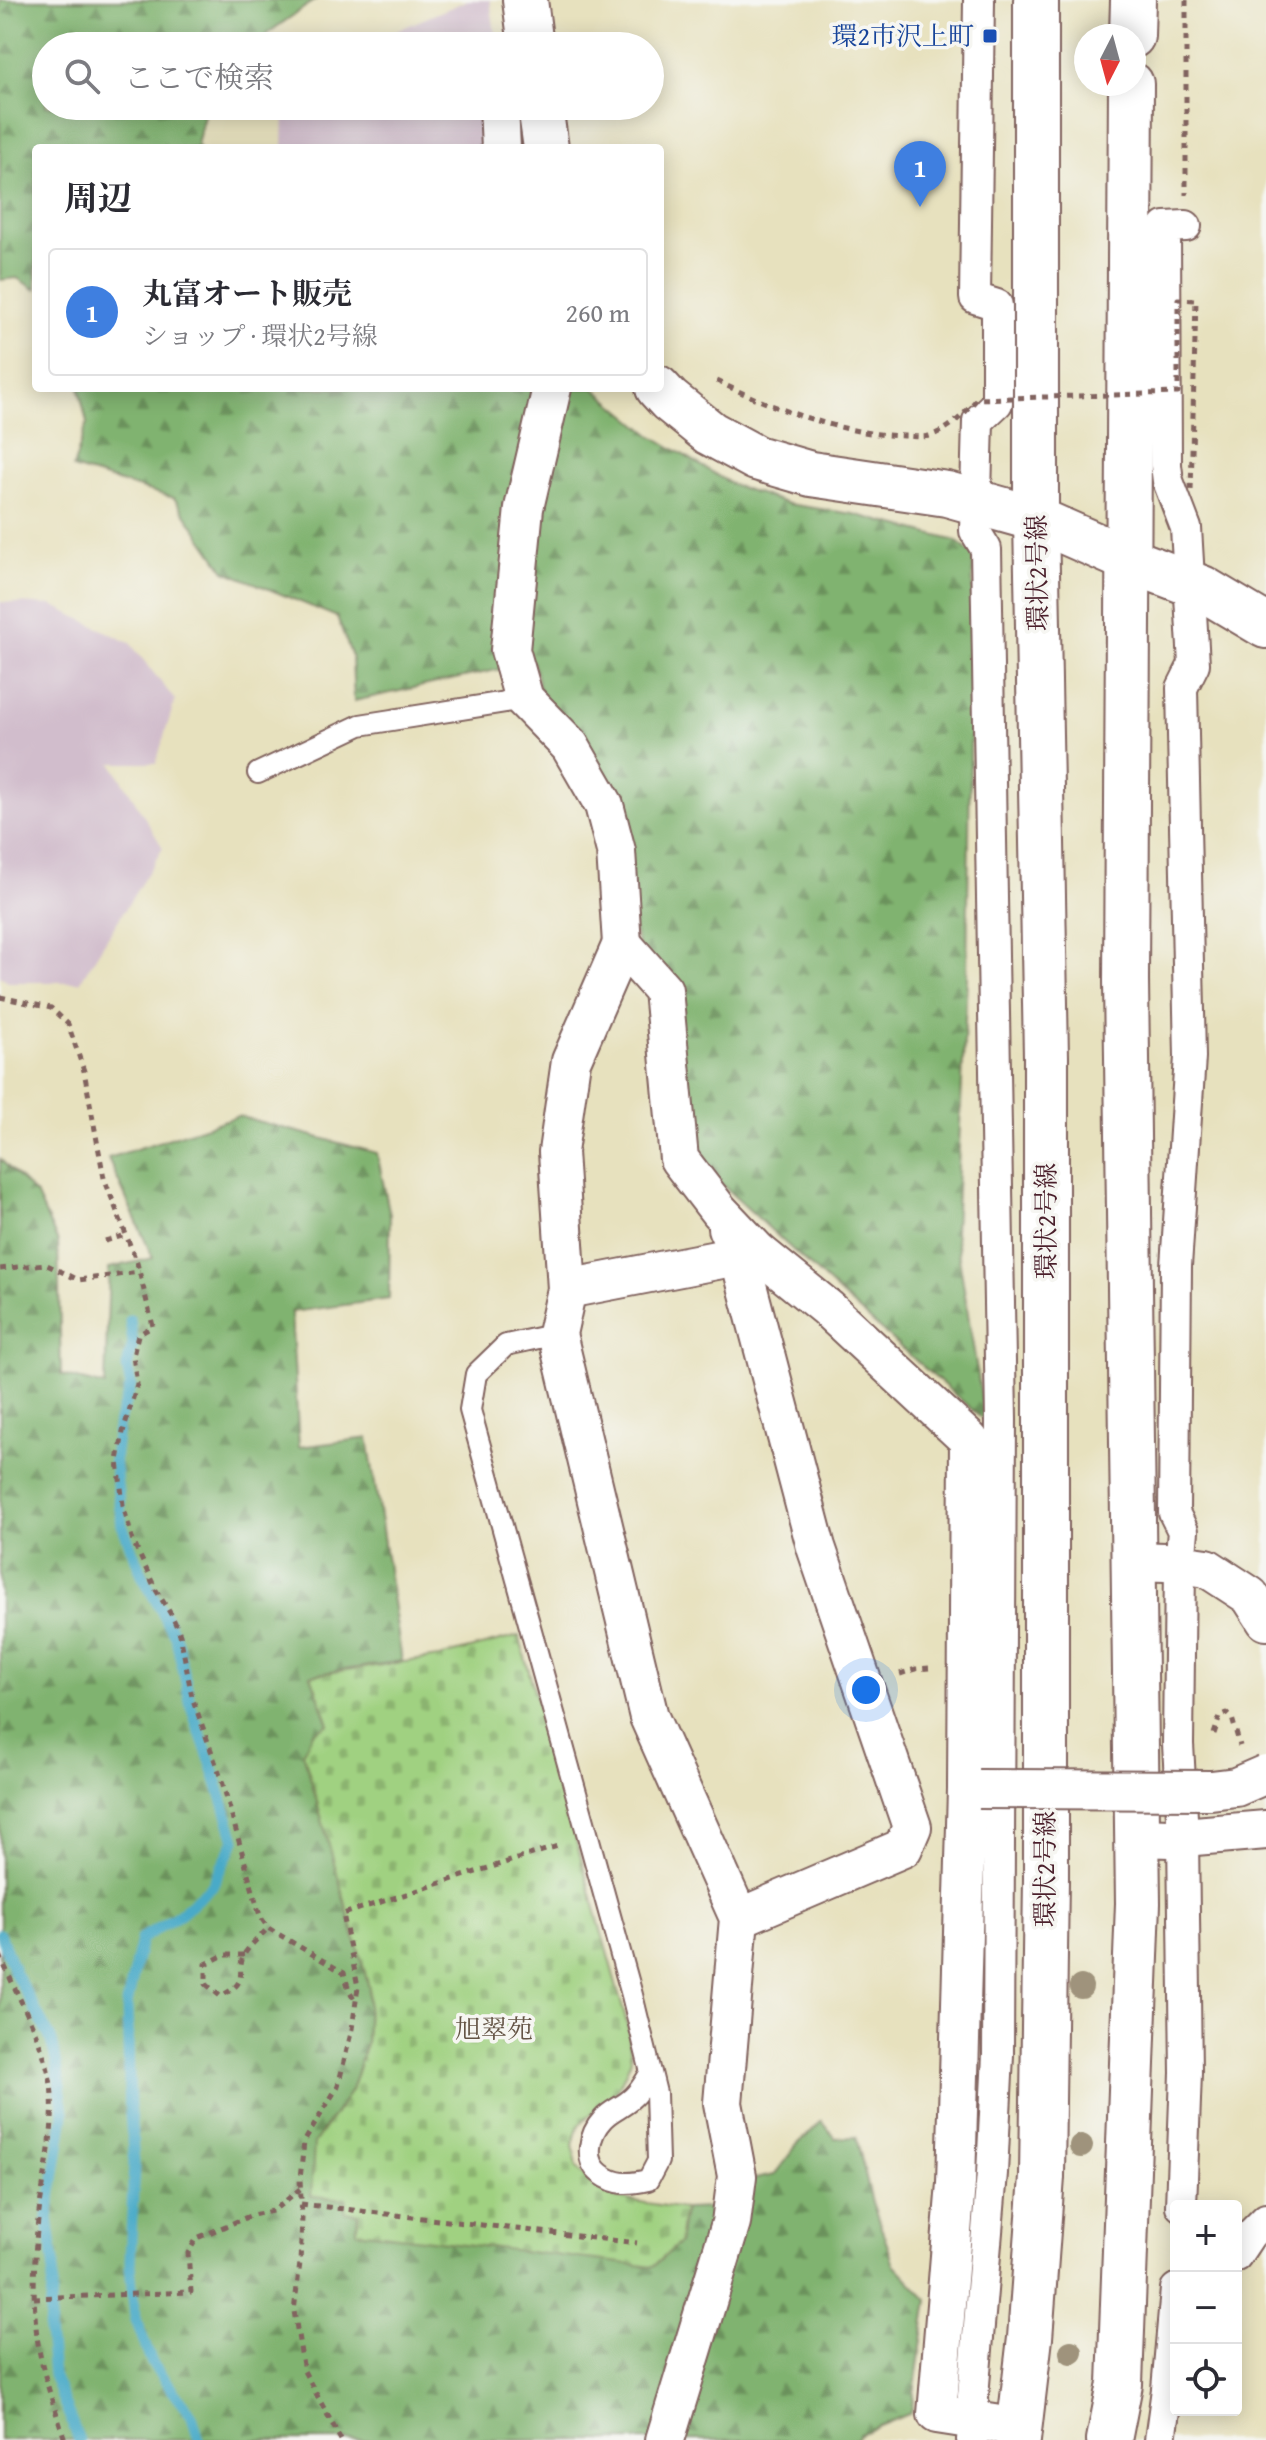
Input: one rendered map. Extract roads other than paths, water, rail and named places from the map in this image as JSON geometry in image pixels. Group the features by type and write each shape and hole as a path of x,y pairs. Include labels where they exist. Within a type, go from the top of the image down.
{"main road":[{"name":"環状2号線","path":"1019,2434 1042,2177 1046,1878 1046,1057 1036,519 1036,0"},
{"path":"1132,24 1133,0"},
{"path":"1109,2440 1120,2384 1138,1903 1126,981 1131,96"},
{"path":"542,120 545,144"},
{"path":"662,392 710,433 756,458 811,474 947,494 1036,519 1202,588 1266,626"}],"street":[{"path":"973,2431 998,2055 1001,1419 986,549 975,531 978,421 997,403 997,305 975,298 979,0"},
{"path":"500,120 501,144"},
{"path":"1181,2200 1186,2073 1183,1836 1178,1744 1183,1531 1174,1513 1176,1266 1190,1057 1182,688 1194,664 1186,528 1168,481 1166,465 1165,227 1186,226"},
{"path":"551,392 524,508 510,650 524,699 570,746 604,805 616,851 622,944 571,1061 558,1152 567,1289 557,1334 649,1717 739,1918 723,2103 737,2176 731,2223 665,2440"},
{"path":"622,944 663,990 679,1159 748,1254 816,1547 912,1827 903,1848 739,1918"},
{"path":"567,1289 748,1254 827,1308 969,1440 973,1789 956,2183 937,2414 973,2431 1019,2434"},
{"path":"1133,1561 1207,1568 1250,1596 1266,1621"},
{"path":"973,1789 1211,1790 1236,1787 1254,1766"},
{"path":"1137,1837 1266,1830"},
{"path":"1242,2247 1266,2219"},
{"path":"1160,2440 1170,2383"}],"lane":[{"path":"258,773 360,725 524,699"},
{"path":"557,1334 506,1345 476,1374 470,1410 588,1836 651,2072 656,2093 658,2161 648,2180 628,2185 610,2181 594,2170 589,2155 593,2134 604,2117 637,2094 651,2072"}],"waterway":[{"path":"130,1320 133,1343 127,1367 131,1386 119,1420 114,1460 122,1525 143,1577 176,1638 192,1710 235,1840 212,1886 180,1914 141,1939 127,2004 134,2163 130,2265 135,2317 152,2363 192,2416 199,2440"},
{"path":"0,1934 15,1973 52,2041 57,2066 64,2114 48,2218 54,2263 49,2331 53,2375 79,2440"}],"place":[{"name":"環2市沢上町","path":"990,36"},
{"name":"丸富オート販売","path":"920,207"}],"park label":[{"name":"旭翠苑","path":"494,2029"}]}
